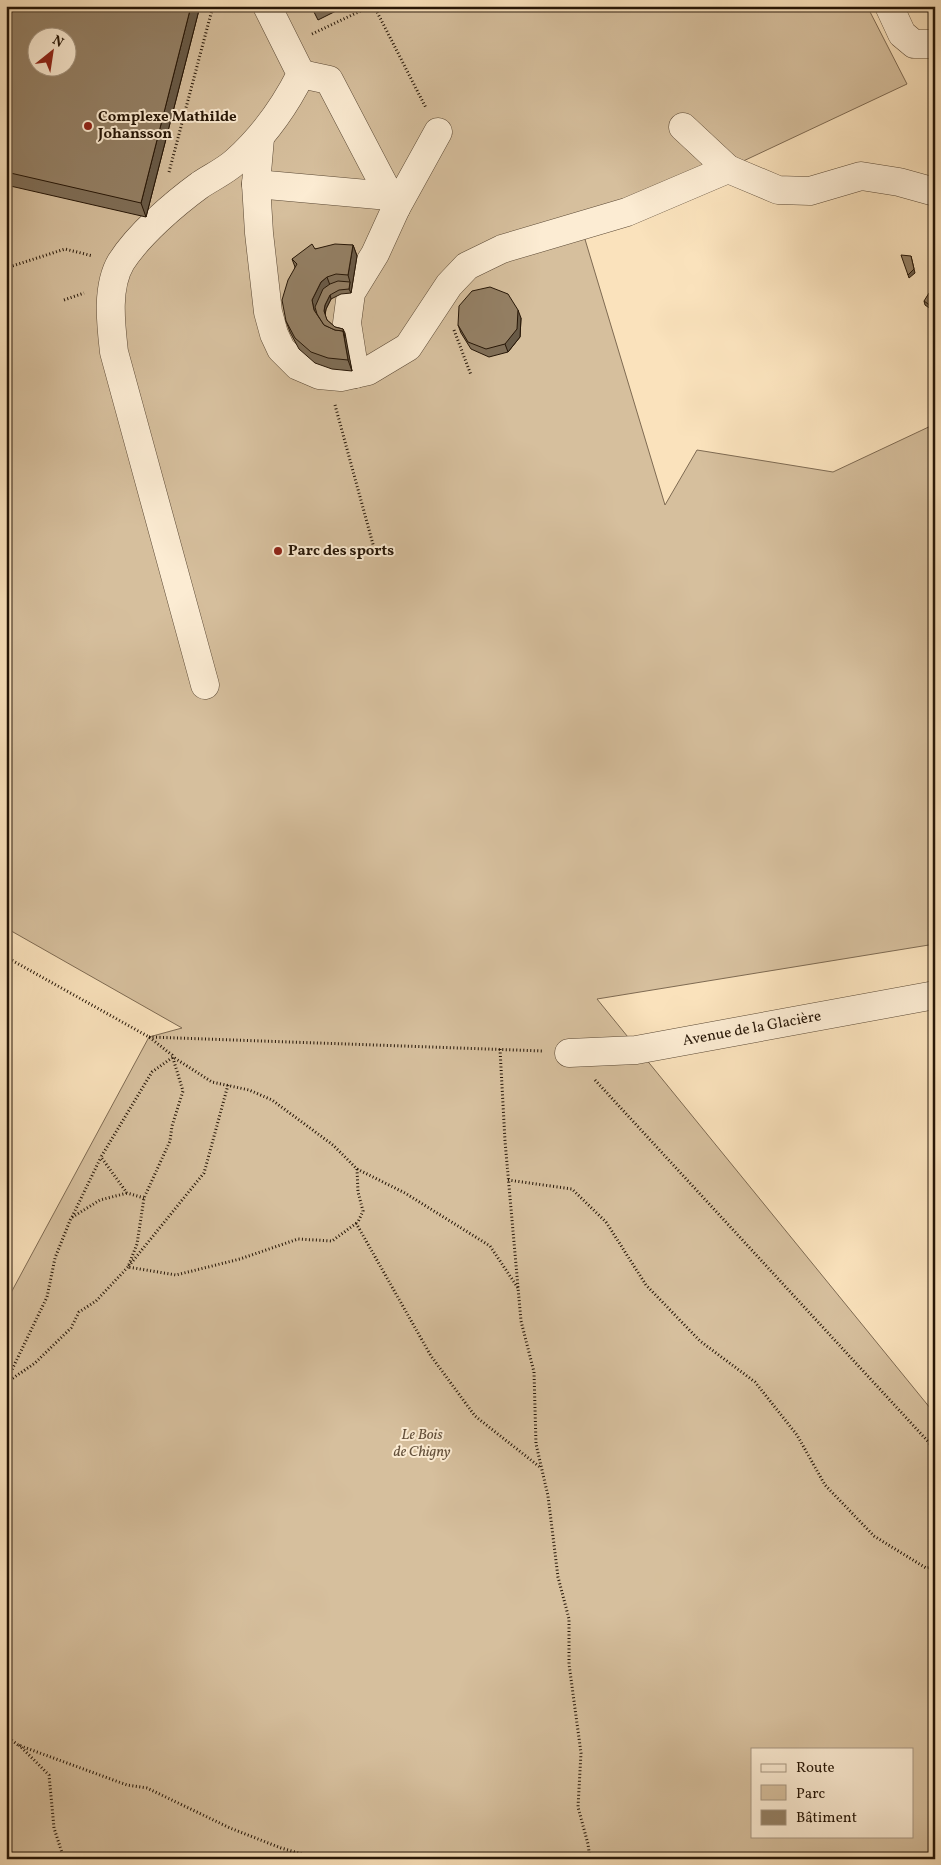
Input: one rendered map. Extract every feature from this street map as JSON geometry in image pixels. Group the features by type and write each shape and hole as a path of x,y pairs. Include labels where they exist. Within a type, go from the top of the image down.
{"lane":[{"path":"267,6 301,74 329,80 393,202"},
{"path":"889,6 902,34 914,44 935,44"},
{"path":"205,685 114,352 110,312 121,263 140,239 180,200 234,163 260,138 287,104 301,74"},
{"path":"683,127 728,169 778,190 810,191 861,176 899,182 935,192"},
{"path":"355,374 346,323 351,293 375,254 393,202 438,132"},
{"path":"260,138 256,184 268,312 274,334 281,349 298,366 319,375 341,377 368,371 408,347 449,285 467,266 502,249 627,212 728,169"},
{"path":"256,184 393,202"},
{"name":"Avenue de la Glacière","path":"569,1053 636,1050 935,995"}],"path":[{"path":"168,177 213,6"},
{"path":"286,46 372,6 438,132"},
{"path":"6,268 65,249 121,263"},
{"path":"428,318 450,320 471,375"},
{"path":"327,376 374,548"},
{"path":"6,957 149,1037 173,1057 212,1082 249,1090 272,1100 333,1145 357,1169 405,1193 490,1246 518,1289"},
{"path":"149,1037 569,1053 935,1448"},
{"path":"500,1049 508,1180 521,1321 534,1372 536,1444 548,1496 558,1577 569,1618 568,1664 581,1753 578,1807 590,1859"},
{"path":"6,1383 47,1297 55,1258 101,1156 152,1072 173,1057"},
{"path":"128,1267 136,1244 144,1198 170,1141 172,1126 183,1092 173,1057"},
{"path":"6,1383 20,1372 35,1364 71,1328 79,1312 96,1301 128,1267 204,1173 228,1085"},
{"path":"101,1156 127,1194"},
{"path":"128,1267 176,1275 240,1260 298,1239 332,1241 358,1222 363,1211 358,1192 357,1169"},
{"path":"508,1180 572,1189 606,1222 646,1285 700,1341 755,1382 797,1435 825,1485 862,1524 874,1536 926,1568 935,1567"},
{"path":"70,1222 71,1218 100,1200 127,1194 144,1198"},
{"path":"358,1222 431,1356 475,1416 541,1468"},
{"path":"6,1736 18,1745 49,1776 54,1828 64,1859"},
{"path":"18,1745 127,1785 148,1788 230,1828 281,1848 319,1859"}],"green space":[{"name":"Le Bois de Chigny","path":"6,6 867,6 907,84 584,236 665,505 697,450 833,472 935,424 935,944 597,999 935,1414 935,1859 19,1859 6,1846 6,1302 149,1037 182,1028 6,928"}],"building":[{"name":"Complexe Mathilde Johansson","path":"6,6 191,6 141,203 6,172"},
{"path":"312,244 315,249 335,244 353,245 348,275 336,274 327,277 321,282 312,300 314,310 324,325 343,331 348,360 328,358 311,352 295,338 286,321 282,300 288,280 297,264 292,259"},
{"path":"901,255 911,256 914,269 908,275"},
{"path":"338,281 350,282 349,289 339,290 330,295 324,311 327,320 335,327 343,329 345,338 343,331 324,325 315,307 323,289"},
{"path":"490,287 508,294 518,310 517,329 505,344 486,349 468,342 458,325 459,306 472,291"},
{"path":"929,293 935,297 935,309 924,301"}],"place":[{"name":"Complexe Mathilde Johansson","path":"88,126"},
{"name":"Parc des sports","path":"278,551"}]}
